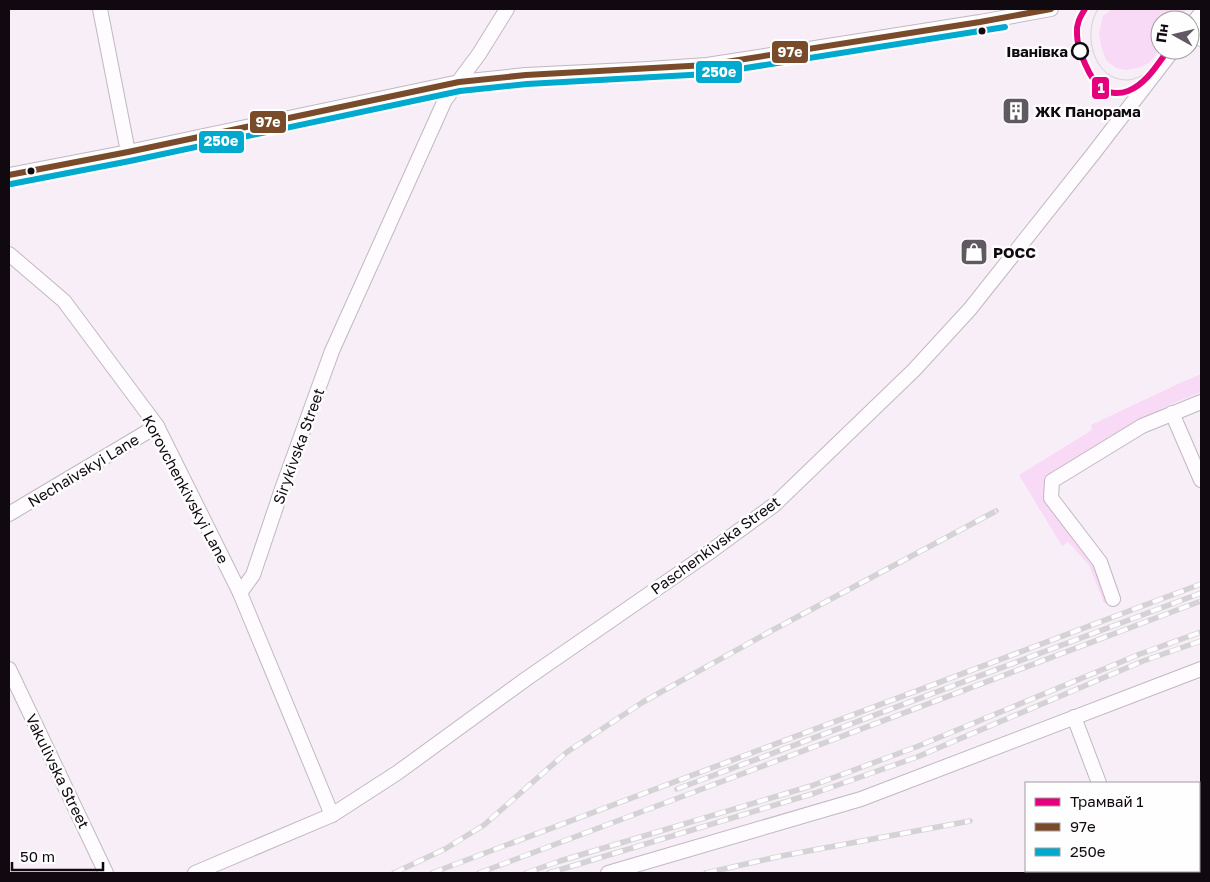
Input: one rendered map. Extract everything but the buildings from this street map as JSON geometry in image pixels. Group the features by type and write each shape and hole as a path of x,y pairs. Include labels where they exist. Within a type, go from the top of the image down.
{"street":[{"path":"100,9 128,152"},
{"name":"Sirykivska Street","path":"240,593 253,575 282,488 332,351 445,100 507,9"},
{"path":"9,175 128,152 459,82 526,75 708,65 1001,13 1051,9"},
{"name":"Paschenkivska Street","path":"195,873 332,815 397,773 526,679 707,554 774,505 914,370 970,309 1165,60"},
{"name":"Korovchenkivskyi Lane","path":"9,254 64,301 157,426 240,593"},
{"path":"1113,599 1100,562 1051,498 1052,481 1142,426 1201,402"},
{"path":"1172,413 1201,480"},
{"name":"Nechaivskyi Lane","path":"9,514 157,426"},
{"path":"240,593 332,815"},
{"name":"Vakulivska Street","path":"9,669 106,873"},
{"path":"608,873 861,799 1201,669"},
{"path":"1074,717 1099,782"}],"shaded area":[{"path":"1112,9 1185,10 1150,10 1151,60 1138,68 1126,70 1116,68 1106,60 1099,33 1103,16"},
{"path":"1201,374 1201,392 1169,405 1049,480 1098,564 1110,601 1104,603 1089,565 1068,542 1062,546 1019,475 1092,430 1091,425"}],"tram line":[{"name":"1","path":"1085,9 1077,27 1079,48 1093,79 1102,89 1111,93 1128,91 1140,84 1151,74 1161,60"},
{"path":"1098,9 1093,19 1091,42 1094,54 1106,73 1116,78 1128,80 1153,69"}],"railway":[{"path":"394,873 445,849 484,825 567,752 643,702 771,631 996,511"},
{"path":"432,873 1201,584"},
{"path":"677,789 1201,593"},
{"path":"479,873 1201,601"},
{"path":"526,873 560,861 811,786 916,747 1140,654 1201,632"},
{"path":"549,873 815,793 917,757 1143,661 1201,641"},
{"path":"706,873 781,856 970,821"}],"transit line":[{"name":"97е","path":"9,175 128,152 459,82 526,75 707,65 1051,9"},
{"name":"250е","path":"11,184 130,161 460,91 527,84 708,74 1005,27"}],"place":[{"name":"Іванівка","path":"1080,51"},
{"name":"ЖК Панорама","path":"1016,111"},
{"name":"РОСС","path":"974,252"}]}
